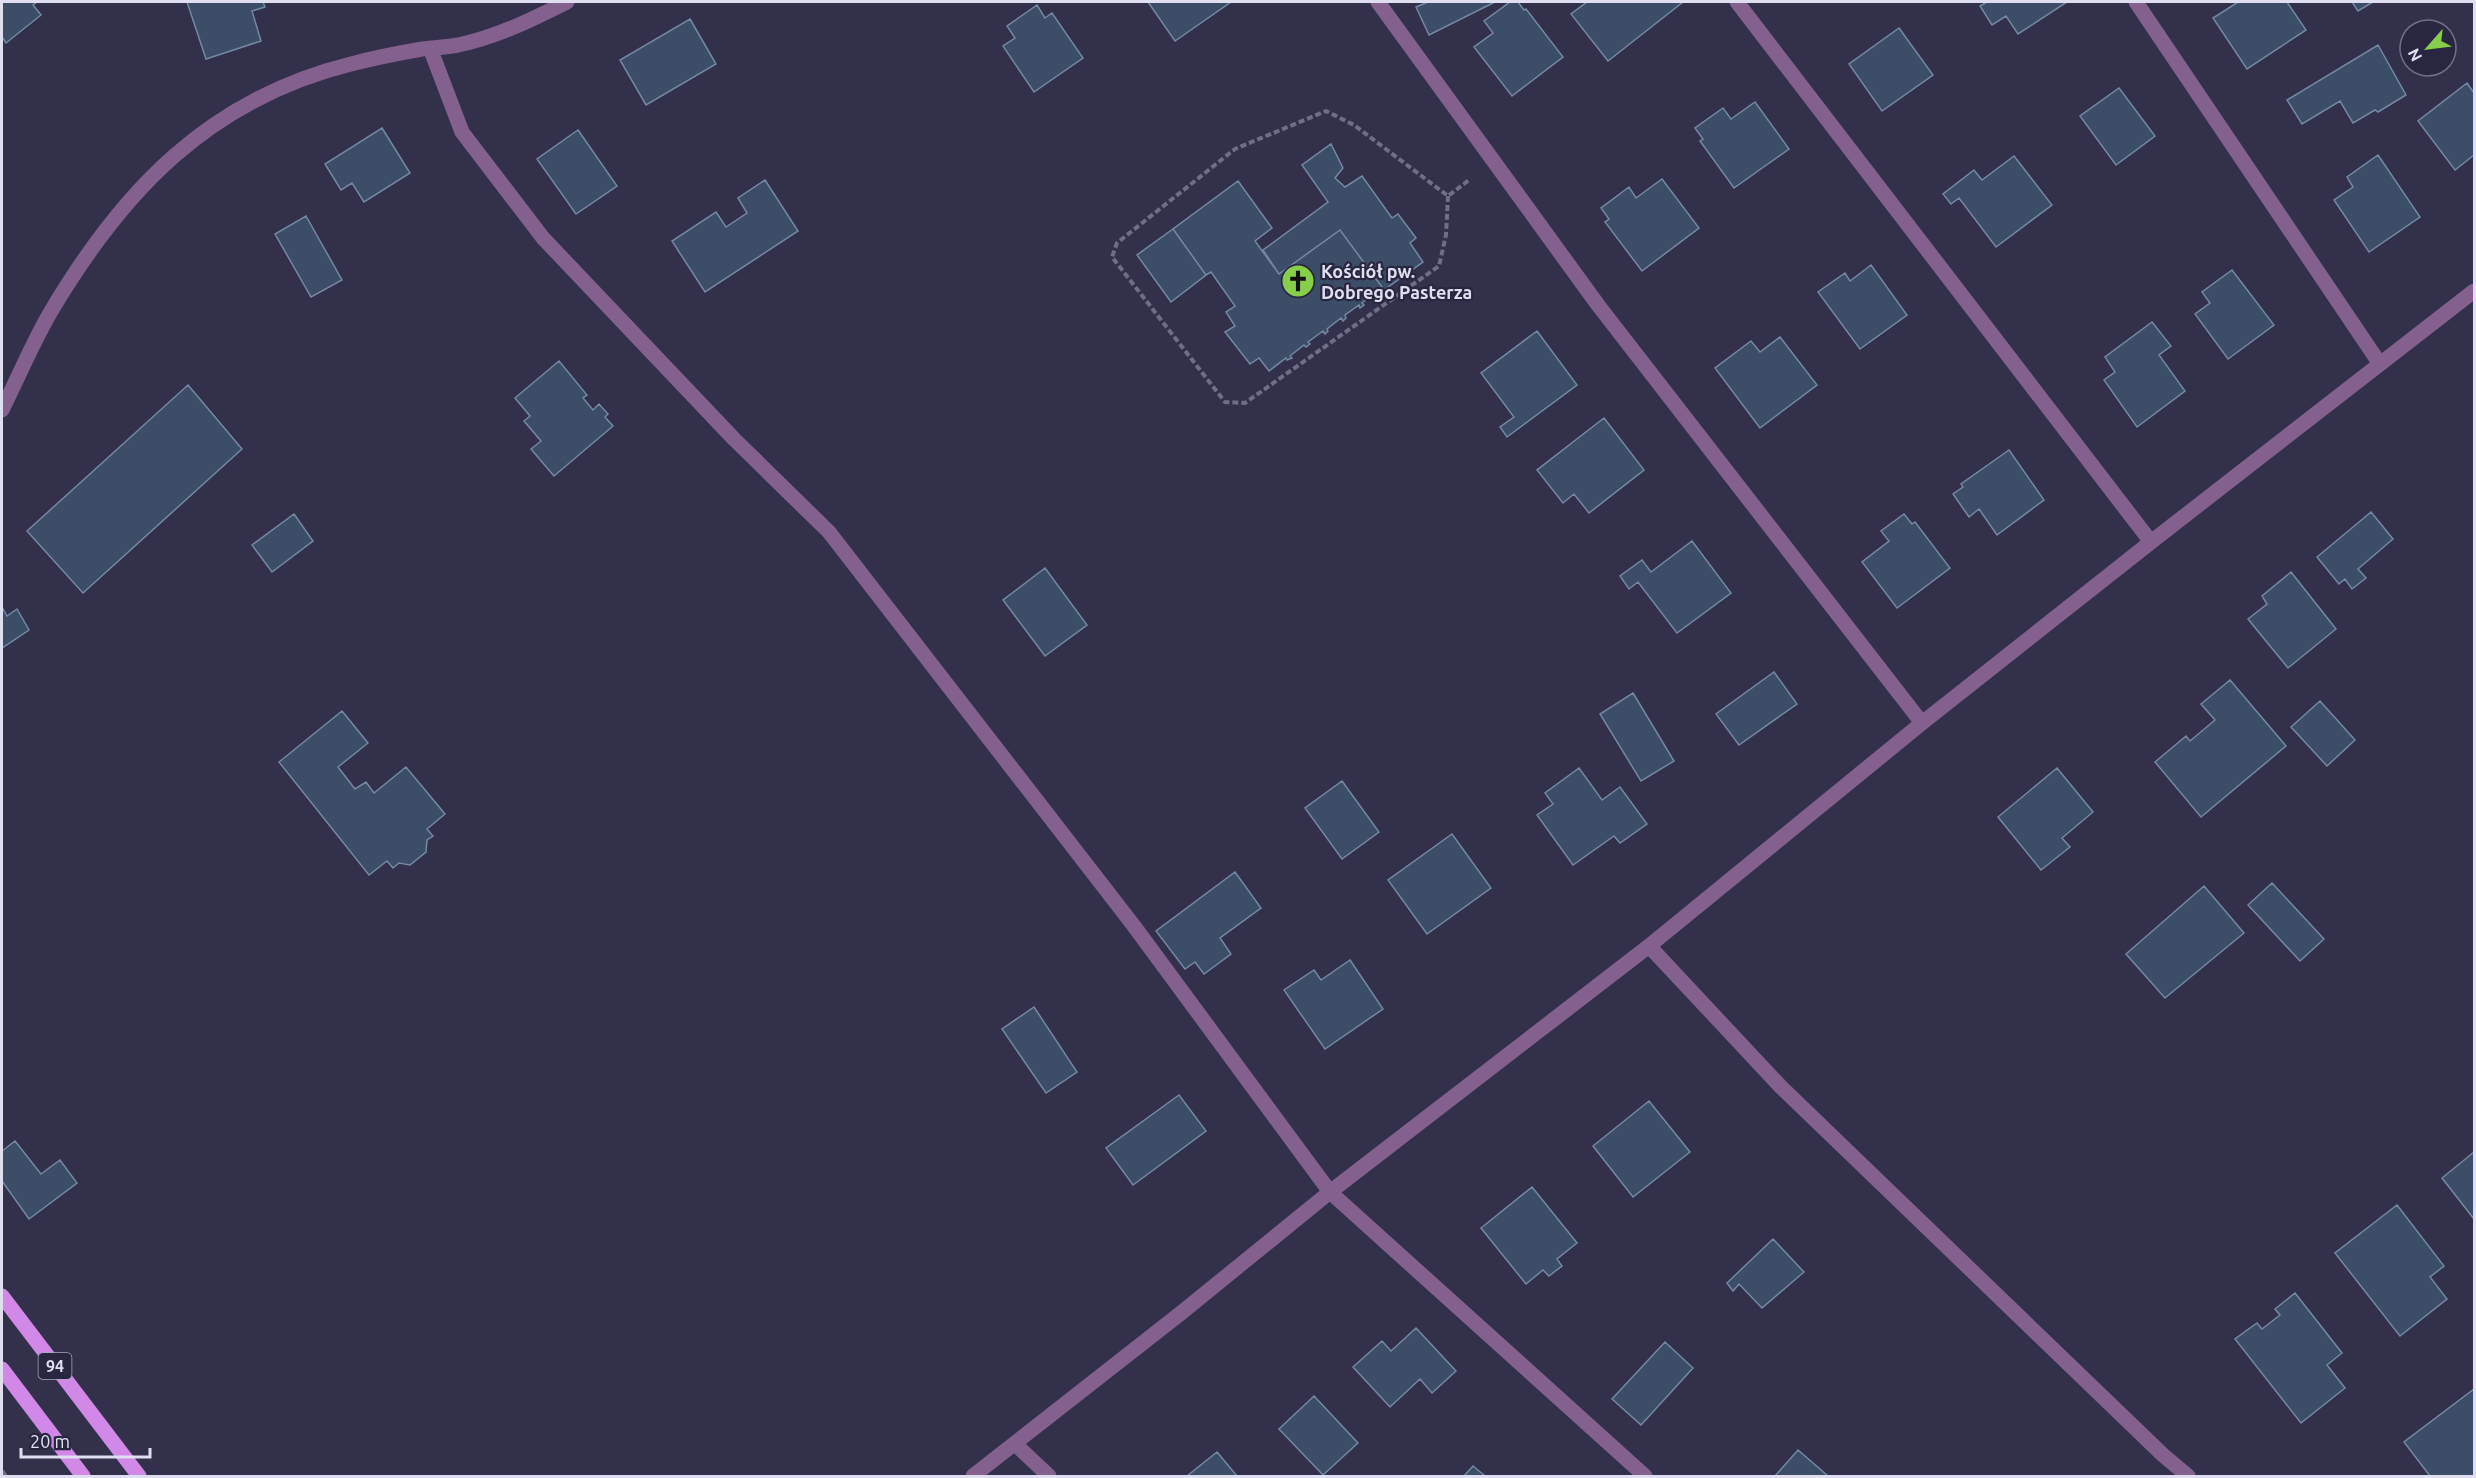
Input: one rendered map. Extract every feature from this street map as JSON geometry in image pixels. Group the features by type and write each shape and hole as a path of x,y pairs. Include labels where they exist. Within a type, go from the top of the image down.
{"main road":[{"name":"94","path":"2,1296 139,1476"},
{"name":"94","path":"2,1369 83,1476"}],"street":[{"path":"2,410 49,315 81,264 115,219 161,167 201,132 283,86 350,64 430,48 458,45 506,30 567,2"},
{"path":"1378,2 1598,305 1922,723"},
{"path":"1737,2 2151,542"},
{"path":"2136,2 2380,364"},
{"path":"430,48 462,132 543,238 734,439 829,532 1134,926 1330,1192 1645,1476"},
{"path":"973,1476 1330,1192 1648,946 1922,723 2151,542 2475,291"},
{"path":"1648,946 1781,1087 2163,1455 2188,1476"},
{"path":"1015,1444 1049,1476"}],"path":[{"path":"1448,196 1354,125 1326,111 1235,149 1117,243 1112,257 1225,402 1245,403 1439,266 1446,235 1448,196 1493,160"},
{"path":"2,1471 6,1476"}],"building":[{"path":"2,2 37,2 33,5 41,15 6,43 2,37"},
{"path":"187,2 263,2 265,7 252,11 261,41 206,59"},
{"path":"1148,2 1231,2 1175,41"},
{"path":"1428,2 1495,2 1429,35 1416,7"},
{"path":"1510,2 1518,2 1524,10 1526,9 1563,57 1512,96 1474,47 1493,33 1484,21"},
{"path":"1587,2 1683,2 1608,61 1571,14"},
{"path":"1987,2 2067,2 2018,34 2006,16 1992,25 1980,6"},
{"path":"2238,2 2287,2 2306,30 2247,69 2213,18"},
{"path":"2352,2 2373,2 2358,11"},
{"path":"1037,5 1045,18 1052,13 1083,58 1034,92 1003,46 1015,38 1007,26"},
{"path":"690,19 716,64 646,105 620,60"},
{"path":"1899,28 1933,75 1882,111 1849,64"},
{"path":"2378,45 2406,95 2378,112 2375,110 2353,123 2340,101 2302,124 2287,100"},
{"path":"2467,83 2474,93 2474,155 2455,170 2418,121"},
{"path":"2119,88 2155,136 2116,165 2080,116"},
{"path":"1755,102 1789,149 1734,188 1700,141 1703,139 1695,128 1723,108 1731,119"},
{"path":"382,128 410,173 364,202 352,183 341,190 325,164"},
{"path":"578,130 617,186 576,214 537,159"},
{"path":"1331,144 1343,168 1335,178 1345,187 1362,176 1392,218 1398,214 1416,238 1410,243 1423,262 1381,292 1379,290 1382,287 1340,230 1279,274 1263,250 1328,202 1302,165"},
{"path":"2378,155 2420,217 2369,252 2334,200 2353,187 2347,177"},
{"path":"2014,156 2052,205 1996,247 1959,198 1951,204 1943,194 1974,170 1982,180"},
{"path":"1662,179 1699,228 1642,271 1605,222 1609,219 1601,208 1629,187 1636,198"},
{"path":"765,180 798,231 705,292 672,241 716,212 726,227 747,213 738,198"},
{"name":"Kościół pw. Dobrego Pasterza","path":"1238,181 1272,228 1255,241 1279,274 1340,230 1382,287 1362,303 1364,305 1360,308 1359,305 1345,315 1346,318 1343,321 1341,318 1327,329 1325,334 1323,331 1308,342 1310,344 1306,347 1304,345 1290,356 1292,358 1287,360 1286,358 1269,371 1259,358 1250,364 1225,332 1235,326 1226,312 1235,306 1211,272 1206,275 1173,229"},
{"path":"306,216 342,280 311,297 275,234"},
{"path":"1173,229 1206,275 1171,302 1137,255"},
{"path":"1871,265 1907,315 1860,349 1818,292 1845,273 1850,281"},
{"path":"2232,270 2274,325 2228,359 2195,314 2210,303 2202,292"},
{"path":"2152,322 2171,346 2159,355 2185,391 2137,427 2104,380 2115,372 2105,357"},
{"path":"1537,331 1577,385 1507,437 1500,427 1514,417 1481,373"},
{"path":"1780,337 1817,385 1760,428 1715,368 1751,341 1760,352"},
{"path":"559,361 587,395 583,398 593,410 599,404 608,414 605,417 613,426 554,476 531,449 541,441 524,421 530,416 515,398"},
{"path":"188,385 242,449 83,593 27,531"},
{"path":"1604,418 1644,470 1589,513 1574,494 1563,503 1537,470"},
{"path":"2009,450 2044,500 1997,535 1979,509 1969,517 1953,494 1963,487 1961,484"},
{"path":"2371,512 2393,539 2358,569 2366,578 2352,589 2345,579 2339,584 2317,557"},
{"path":"294,514 313,541 272,572 252,545"},
{"path":"1904,514 1912,524 1915,522 1950,568 1897,608 1862,562 1889,541 1881,531"},
{"path":"1692,541 1731,593 1677,633 1638,582 1629,589 1620,576 1642,560 1651,572"},
{"path":"1045,568 1087,625 1045,656 1003,600"},
{"path":"2291,572 2336,629 2288,668 2248,619 2267,604 2262,596"},
{"path":"2,607 7,616 17,609 29,630 2,648"},
{"path":"1774,672 1797,704 1739,745 1716,714"},
{"path":"2230,680 2286,746 2201,817 2155,762 2186,736 2190,741 2215,720 2201,704"},
{"path":"1633,693 1674,761 1641,781 1600,714"},
{"path":"2320,701 2355,740 2327,766 2291,727"},
{"path":"342,711 368,743 338,767 355,789 366,782 374,793 406,767 445,814 427,829 433,836 427,840 426,852 410,865 399,863 393,868 387,861 369,875 279,762"},
{"path":"1579,768 1602,800 1620,787 1647,824 1620,843 1614,836 1573,865 1537,815 1553,804 1545,793"},
{"path":"2057,768 2093,812 2062,838 2070,847 2041,870 1998,817"},
{"path":"1342,781 1379,832 1342,859 1305,808"},
{"path":"1452,834 1491,888 1427,934 1388,880"},
{"path":"1235,872 1261,908 1220,938 1231,954 1204,974 1195,962 1185,969 1156,931"},
{"path":"2272,883 2324,939 2300,961 2248,905"},
{"path":"2204,886 2244,933 2165,998 2126,954"},
{"path":"1350,960 1383,1009 1325,1049 1284,990 1314,970 1321,980"},
{"path":"1034,1007 1077,1072 1046,1093 1002,1029"},
{"path":"1179,1095 1206,1131 1133,1185 1106,1148"},
{"path":"1649,1101 1690,1152 1633,1197 1593,1146"},
{"path":"15,1141 41,1174 60,1160 77,1183 29,1219 2,1181 2,1151"},
{"path":"2474,1152 2474,1219 2442,1178"},
{"path":"1532,1187 1577,1243 1557,1259 1562,1266 1549,1276 1543,1270 1526,1284 1481,1228"},
{"path":"2397,1205 2444,1266 2430,1277 2447,1299 2400,1336 2335,1253"},
{"path":"1773,1239 1804,1272 1762,1308 1739,1284 1733,1291 1727,1283"},
{"path":"2295,1293 2342,1353 2327,1365 2345,1388 2301,1423 2235,1339 2257,1323 2262,1329 2280,1315 2275,1309"},
{"path":"1416,1328 1456,1371 1432,1393 1420,1379 1390,1407 1353,1367 1382,1341 1391,1351"},
{"path":"1665,1342 1693,1368 1641,1425 1612,1399"},
{"path":"2474,1389 2474,1476 2430,1476 2404,1442"},
{"path":"1314,1396 1358,1443 1323,1475 1279,1429"},
{"path":"1798,1450 1828,1476 1775,1476"},
{"path":"1217,1452 1237,1476 1187,1476"},
{"path":"1473,1466 1485,1476 1464,1476"}],"place":[{"name":"Kościół pw. Dobrego Pasterza","path":"1298,281"}]}
